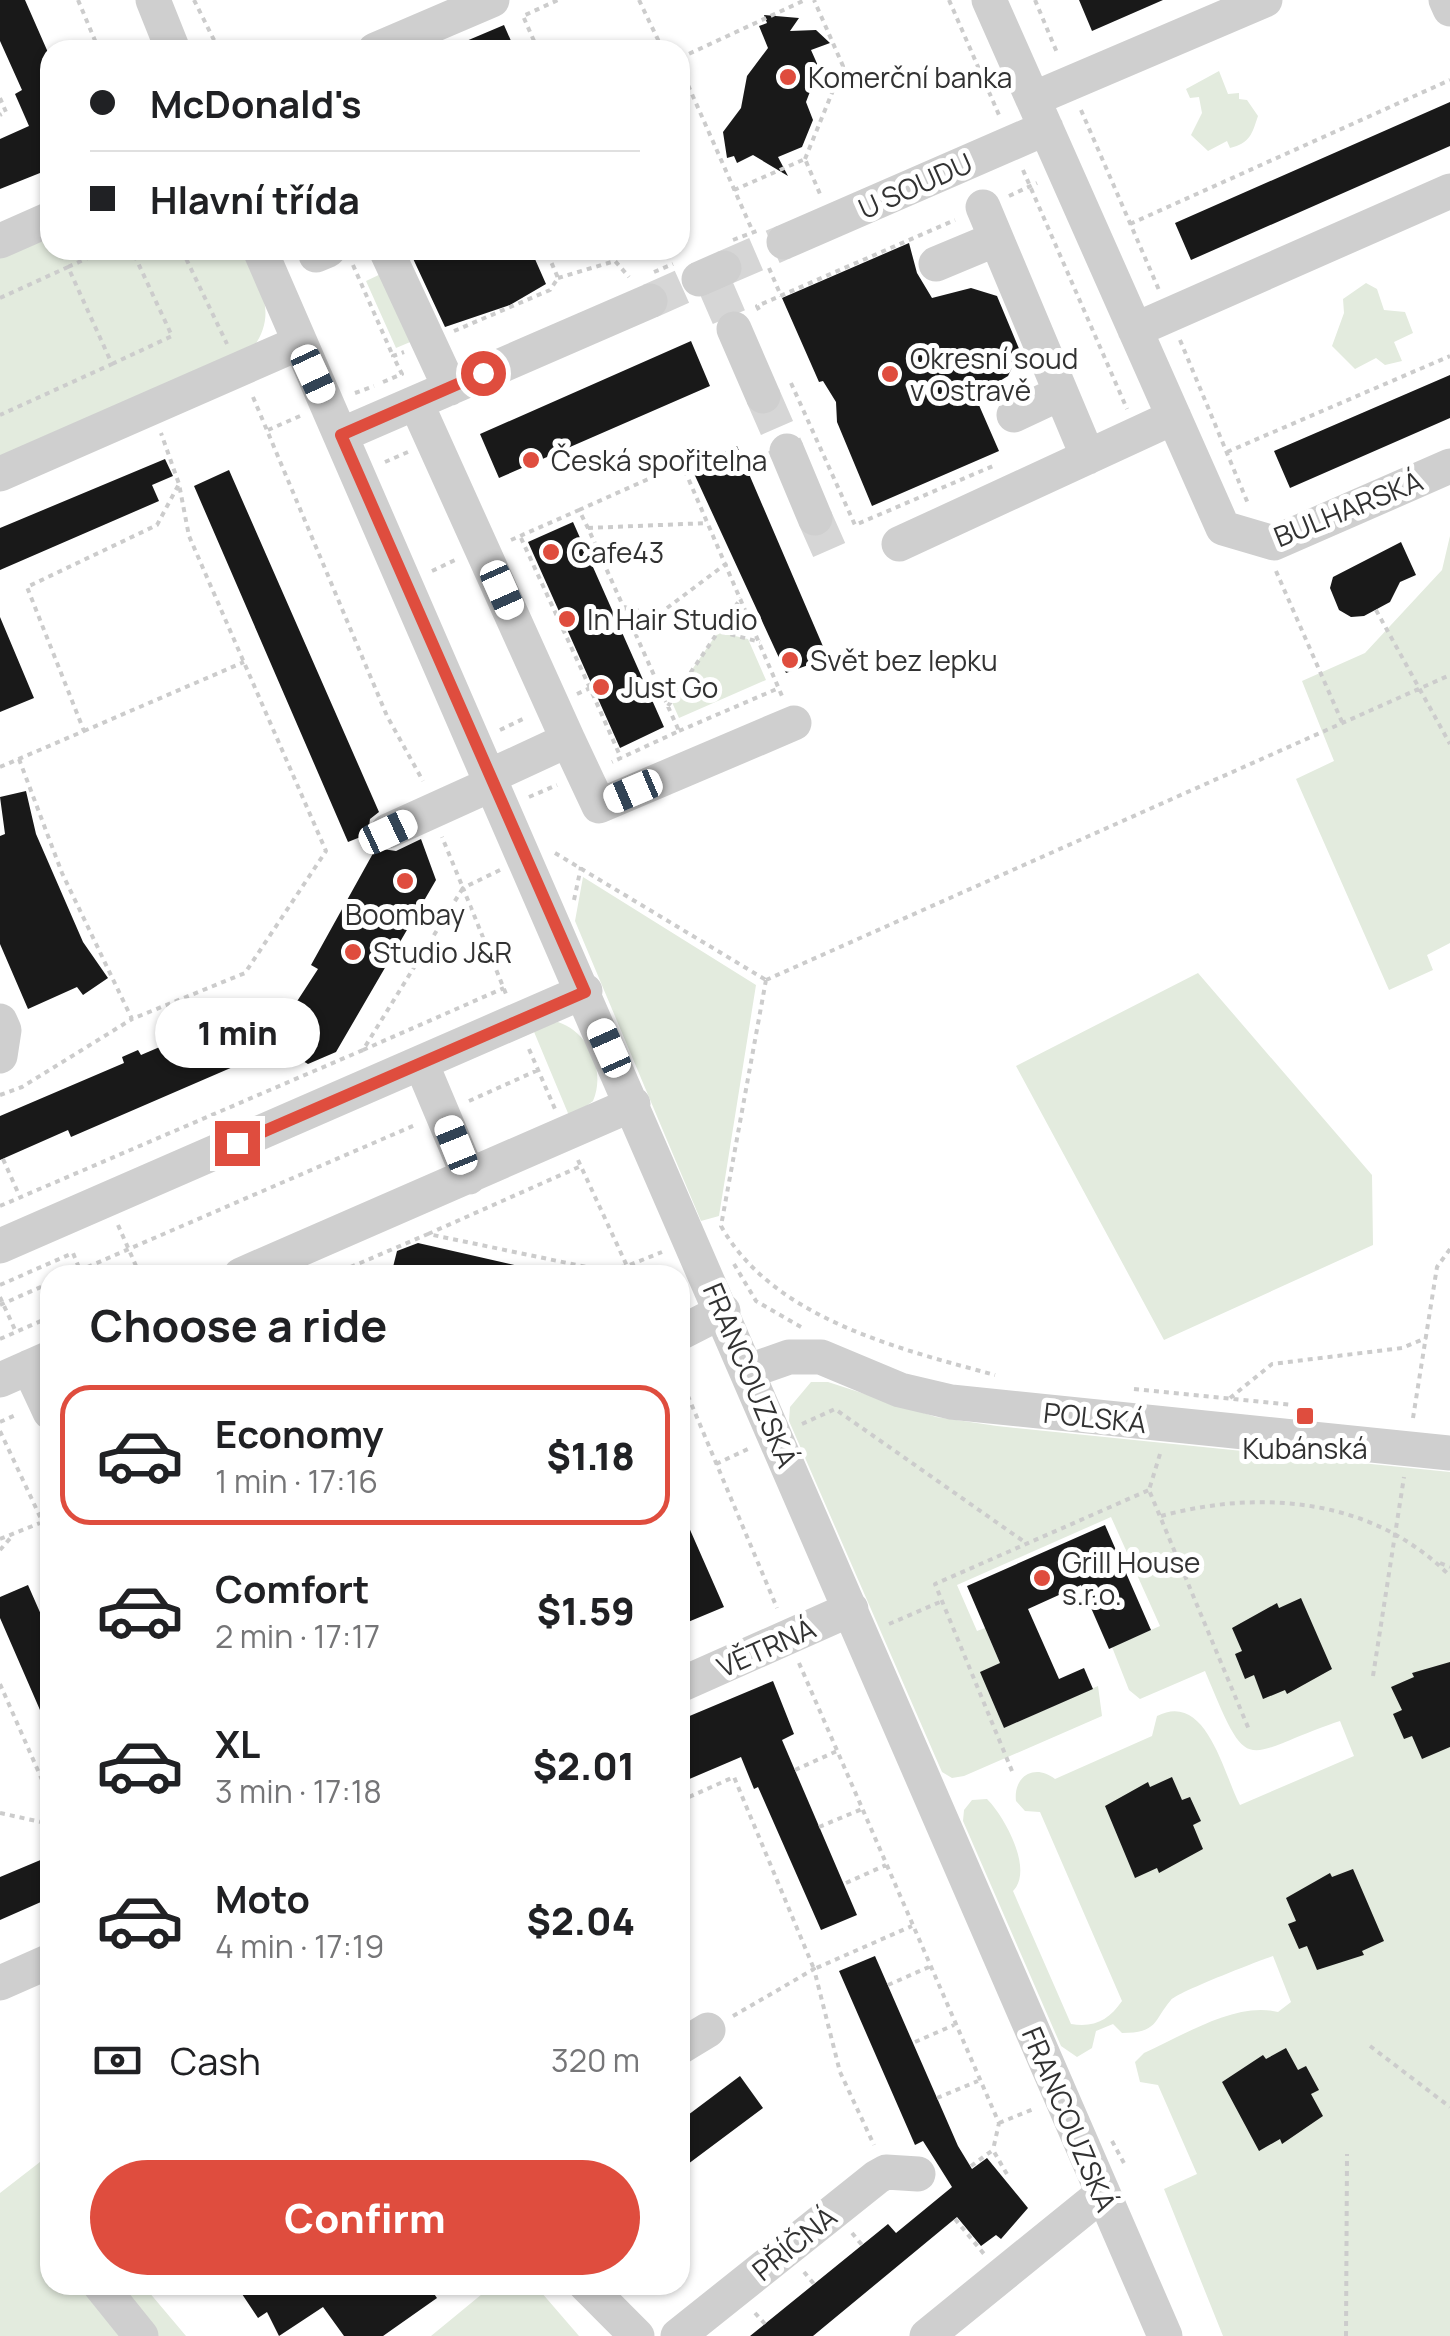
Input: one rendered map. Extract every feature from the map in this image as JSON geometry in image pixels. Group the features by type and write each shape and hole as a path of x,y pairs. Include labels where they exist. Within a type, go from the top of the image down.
{"street":[{"path":"153,0 169,40"},
{"path":"398,40 492,0"},
{"name":"BULHARSKÁ","path":"989,0 1223,528 1274,543 1450,466"},
{"path":"1039,114 1070,83 1266,0"},
{"path":"1446,0 1450,9"},
{"name":"U SOUDU","path":"769,248 1012,143 1039,114"},
{"path":"1134,330 1450,191"},
{"path":"936,264 989,223 1088,456"},
{"path":"0,242 40,224"},
{"name":"FRANCOUZSKÁ","path":"264,260 633,1104 684,1242 723,1311 776,1436 865,1618 1102,2194 1166,2336"},
{"path":"391,260 450,388"},
{"path":"341,435 650,300"},
{"path":"750,327 776,388"},
{"path":"0,474 299,343"},
{"path":"1014,415 1061,392"},
{"path":"416,403 599,806 794,723"},
{"path":"899,544 1088,456 1168,405"},
{"path":"787,451 815,518"},
{"path":"388,832 568,740"},
{"path":"0,1246 585,992"},
{"path":"0,1021 4,1030 0,1056"},
{"path":"420,1063 469,1177"},
{"path":"264,1265 633,1104"},
{"path":"690,1328 723,1311"},
{"name":"POLSKÁ","path":"749,1371 806,1355 925,1397 1170,1424 1411,1434 1450,1453"},
{"path":"26,1368 40,1394"},
{"name":"VĚTRNÁ","path":"690,1680 788,1637 865,1618"},
{"path":"0,1983 40,1965"},
{"name":"PŘÍČNÁ","path":"678,2336 902,2173"},
{"path":"927,2336 1102,2194"},
{"path":"108,2295 141,2336"},
{"path":"596,2295 637,2336"}],"path":[{"path":"78,0 95,40"},
{"path":"194,0 214,40"},
{"path":"534,40 523,16 558,0"},
{"path":"639,0 658,40"},
{"path":"690,53 806,0"},
{"path":"734,190 805,159 843,66 814,0"},
{"path":"948,0 1126,409 1168,405"},
{"path":"1034,0 1342,722"},
{"path":"1130,224 1450,80"},
{"path":"690,90 734,190 769,248 781,296"},
{"path":"0,98 6,112 0,115"},
{"path":"805,159 824,203"},
{"path":"750,327 757,306 989,223 1030,186"},
{"path":"0,298 83,260"},
{"path":"0,415 172,336 137,260"},
{"path":"187,260 239,370 394,732 436,809 446,853 560,1119"},
{"path":"335,260 394,356"},
{"path":"68,267 112,364"},
{"path":"1227,452 1450,356"},
{"path":"776,388 856,525 1004,461"},
{"path":"0,1096 132,1018 245,973 326,851 189,536 179,484 160,429"},
{"path":"378,465 422,446"},
{"path":"580,510 682,464 794,723"},
{"path":"84,731 27,587 156,526 179,484"},
{"path":"588,528 710,523"},
{"path":"521,537 590,688"},
{"path":"634,632 727,563"},
{"path":"668,706 742,597"},
{"path":"623,607 760,642"},
{"path":"1376,610 1450,744"},
{"path":"0,767 244,662"},
{"path":"766,980 1450,675"},
{"path":"679,731 778,688"},
{"path":"19,759 62,873 132,1018"},
{"path":"363,1050 463,888 544,847 766,980"},
{"path":"766,980 721,1226 735,1250 803,1303 861,1333 995,1375"},
{"path":"0,1206 504,988"},
{"path":"99,1265 538,1070"},
{"path":"577,1156 627,1265"},
{"path":"3,1158 20,1197"},
{"path":"355,1265 581,1166"},
{"path":"428,1234 577,1265"},
{"path":"629,1265 684,1242 736,1266 756,1302 804,1329"},
{"path":"1373,1676 1437,1267 1450,1249"},
{"path":"46,1265 73,1253 78,1265"},
{"path":"0,1285 40,1267"},
{"path":"2,1305 40,1288"},
{"path":"0,1298 16,1332"},
{"path":"0,1339 40,1321"},
{"path":"1230,1398 1272,1364 1402,1348 1426,1338"},
{"path":"1132,1389 1304,1406"},
{"path":"690,1401 999,2123 993,2150 971,2166"},
{"path":"716,1464 835,1409 1026,1543"},
{"path":"1395,1416 1411,1434"},
{"path":"1170,1424 1149,1490 1250,1732"},
{"path":"0,1432 40,1522 0,1539"},
{"path":"1012,1771 935,1584 1149,1490"},
{"path":"1161,1516 1210,1502 1271,1498 1326,1509 1394,1535 1436,1562 1450,1576"},
{"path":"0,1550 13,1534"},
{"path":"1436,1562 1450,1567"},
{"path":"865,1618 941,1602"},
{"path":"0,1684 40,1775"},
{"path":"794,1770 837,1751"},
{"path":"690,1797 734,1778 814,1970 840,2072 902,2173"},
{"path":"819,1827 862,1809"},
{"path":"0,1813 40,1822"},
{"path":"846,1884 886,1865"},
{"path":"694,2039 814,1970 912,1926"},
{"path":"888,1985 929,1967"},
{"path":"915,2042 954,2025"},
{"path":"1370,2046 1450,2107"},
{"path":"938,2098 978,2081"},
{"path":"999,2123 1044,2105"},
{"path":"993,2150 1008,2176"},
{"path":"1346,2336 1347,2154"},
{"path":"954,2219 979,2248"}],"shaded area":[{"path":"1219,71 1228,94 1239,93 1239,99 1247,100 1258,116 1252,133 1242,143 1230,148 1227,141 1208,151 1191,135 1202,113 1199,97 1190,98 1186,89"},
{"path":"40,235 40,260 248,260 264,302 264,326 249,353 0,461 0,253"},
{"path":"385,272 415,340 396,348 366,281"},
{"path":"1366,283 1377,289 1384,310 1405,312 1413,333 1394,342 1402,361 1385,365 1376,358 1355,369 1332,346 1344,313 1343,299"},
{"path":"1450,536 1450,943 1427,955 1433,970 1389,990 1296,779 1334,761 1302,681 1365,653 1442,570"},
{"path":"718,632 748,639 766,680 679,718 671,700"},
{"path":"583,877 756,985 719,1216 701,1221 575,921"},
{"path":"1198,973 1372,1175 1373,1245 1164,1340 1016,1066"},
{"path":"558,1022 586,1043 596,1065 593,1101 570,1118 532,1027"},
{"path":"811,1382 828,1382 936,1417 997,1426 1450,1472 1450,2336 1223,2336 1164,2189 1197,2174 1158,2085 1140,2082 1135,2062 1144,2053 1227,2016 1244,2011 1278,2012 1291,2002 1273,1956 1177,1996 1142,2031 1122,2033 1113,2024 1096,2031 1092,2048 1077,2057 1061,2046 963,1821 964,1810 972,1800 987,1799 1002,1818 1019,1857 1019,1882 1013,1891 1071,2024 1094,2023 1106,2018 1122,2001 1040,1812 1025,1811 1016,1801 1022,1779 1040,1772 1055,1779 1152,1736 1157,1716 1174,1711 1189,1715 1201,1725 1220,1757 1240,1805 1354,1756 1340,1721 1266,1749 1253,1750 1242,1744 1232,1730 1205,1671 1140,1699 1129,1690 1112,1647 1160,1626 1111,1517 957,1585 977,1631 985,1628 1000,1663 1004,1728 1098,1686 1102,1716 964,1776 952,1778 942,1772 789,1421 790,1407"},
{"path":"40,2162 40,2295 151,2295 186,2336 0,2336 0,2193"},
{"path":"481,2295 544,2295 579,2336 431,2336"}],"building":[{"path":"0,0 25,0 43,40 40,173 0,189 0,139 29,126 15,94 22,90 0,41"},
{"path":"1079,0 1163,0 1092,31"},
{"path":"764,15 799,18 790,31 816,30 830,43 811,50 819,68 806,102 813,120 802,147 778,157 788,176 753,155 737,163 734,156 727,158 723,132 741,108 747,76 768,48 759,26 767,23"},
{"path":"504,25 511,40 469,40"},
{"path":"1450,102 1450,146 1191,260 1175,223"},
{"name":"Okresní soud v Ostravě","path":"909,243 917,273 932,298 971,288 997,296 1020,351 1008,376 975,396 999,451 872,506 837,422 836,402 823,381 819,382 782,298"},
{"path":"414,260 535,260 546,284 510,305 445,327"},
{"path":"691,341 710,386 499,478 480,434"},
{"path":"1450,375 1450,418 1290,488 1274,451"},
{"path":"737,446 828,658 786,673 691,467"},
{"path":"165,459 173,476 152,485 159,501 0,570 0,528"},
{"path":"229,470 379,812 370,819 368,834 348,842 194,486"},
{"path":"573,522 664,727 620,748 528,542"},
{"path":"1401,542 1416,575 1400,582 1390,602 1364,616 1351,617 1339,610 1330,588 1333,577"},
{"path":"0,617 34,698 0,712"},
{"path":"26,791 36,834 83,942 108,978 83,995 77,987 28,1009 0,944 0,836 5,834 0,797"},
{"path":"421,839 436,880 336,1052 308,1064 279,1047 71,1137 68,1130 0,1160 0,1116 124,1063 122,1057 138,1050 141,1055 253,1007 259,1022 292,1009 318,969 311,965 376,848 396,851"},
{"path":"418,1243 514,1265 394,1265 397,1251"},
{"path":"1105,1525 1151,1630 1109,1649 1081,1585 1028,1609 1059,1679 1084,1668 1093,1689 1004,1728 980,1672 1000,1663 967,1586"},
{"path":"690,1530 724,1607 690,1621"},
{"path":"28,1585 40,1612 40,1710 0,1618 0,1597"},
{"path":"1301,1598 1332,1669 1287,1694 1285,1690 1263,1699 1254,1675 1245,1679 1235,1654 1242,1651 1232,1628 1277,1603 1279,1608"},
{"path":"1450,1662 1450,1747 1422,1759 1412,1736 1404,1739 1393,1714 1402,1710 1391,1687 1414,1677 1412,1673"},
{"path":"773,1681 794,1734 782,1740 857,1915 821,1930 741,1757 690,1779 690,1716"},
{"path":"1172,1777 1182,1800 1190,1797 1201,1821 1193,1825 1203,1849 1159,1873 1157,1868 1135,1878 1105,1806 1148,1782 1150,1787"},
{"path":"40,1860 40,1902 0,1920 0,1877"},
{"path":"1353,1869 1384,1941 1362,1951 1364,1955 1317,1970 1307,1946 1299,1949 1288,1924 1296,1921 1286,1898 1330,1873 1332,1877"},
{"path":"875,1956 958,2146 972,2169 987,2158 1028,2208 1001,2239 996,2235 981,2246 957,2217 813,2336 750,2336 888,2224 896,2233 952,2187 923,2141 915,2145 839,1971"},
{"path":"1286,2048 1298,2070 1306,2066 1319,2090 1311,2094 1323,2116 1282,2144 1280,2139 1259,2151 1222,2082 1263,2055 1266,2059"},
{"path":"740,2076 763,2108 690,2163 690,2114"},
{"path":"243,2295 437,2298 383,2336 344,2336 323,2307 279,2336 267,2312 258,2318"}],"tunnel":[{"path":"724,268 784,242"},
{"path":"650,301 699,279"},
{"path":"715,285 734,329"},
{"path":"763,396 787,451"},
{"path":"815,518 831,554"}],"place":[{"name":"Komerční banka","path":"788,77"},
{"name":"Okresní soud v Ostravě","path":"890,374"},
{"name":"Česká spořitelna","path":"531,460"},
{"name":"Cafe43","path":"551,552"},
{"name":"In Hair Studio","path":"567,619"},
{"name":"Svět bez lepku","path":"790,660"},
{"name":"Just Go","path":"601,687"},
{"name":"Boombay","path":"405,881"},
{"name":"Studio J&R","path":"353,952"},
{"name":"Kubánská","path":"1305,1416"},
{"name":"Grill House s.r.o.","path":"1042,1578"}],"route":[{"path":"237,1143 585,992 341,435 483,373"}]}
